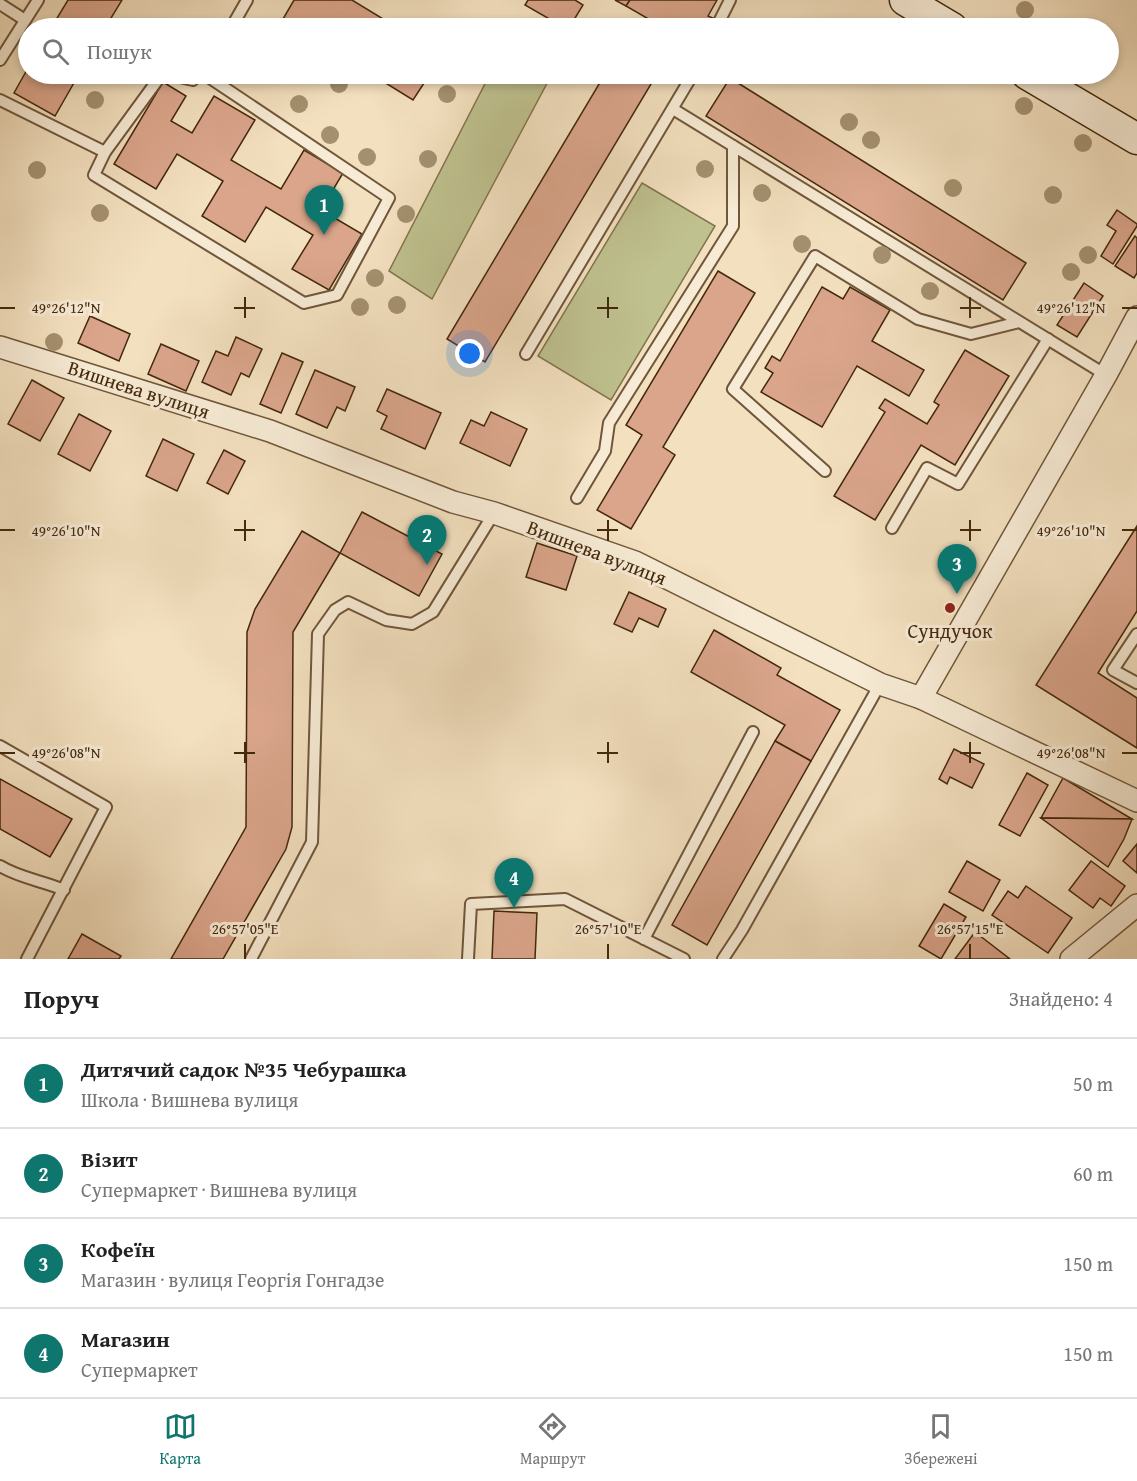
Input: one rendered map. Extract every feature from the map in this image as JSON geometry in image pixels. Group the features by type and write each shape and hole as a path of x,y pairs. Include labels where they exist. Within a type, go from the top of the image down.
{"main road":[{"path":"905,0 935,18"},
{"path":"1044,84 1137,139"}],"street":[{"path":"921,698 1137,317"},
{"name":"Вишнева вулиця","path":"0,347 270,431 453,502 494,513 635,562 880,684 921,698 1137,801"},
{"path":"1071,959 1137,905"}],"lane":[{"path":"26,18 38,0"},
{"path":"237,18 247,0"},
{"path":"721,18 730,0"},
{"path":"0,4 22,18"},
{"path":"0,60 18,31"},
{"path":"156,84 105,152 94,175 304,303 337,295 389,198 219,84"},
{"path":"526,354 687,84"},
{"path":"0,100 105,152"},
{"path":"673,109 1106,375"},
{"path":"577,498 605,451 609,423 734,226 733,146"},
{"path":"825,471 733,389 815,256 918,319 970,334 1019,322"},
{"path":"892,528 927,468 958,483 1048,339"},
{"path":"251,959 312,842 318,634 335,610 348,602 386,620 412,624 433,612 494,513"},
{"path":"1137,634 1113,670 1137,683"},
{"path":"723,959 742,930 880,684"},
{"path":"644,939 753,732"},
{"path":"0,746 106,807 27,959"},
{"path":"0,867 64,890"},
{"path":"468,959 471,904 565,899 684,959"}],"green space":[{"path":"485,84 547,84 432,299 389,271"},
{"path":"642,183 715,226 611,400 538,356"}],"building":[{"path":"68,0 122,0 111,18 57,18"},
{"path":"294,0 352,0 382,18 284,18"},
{"path":"528,0 575,0 583,5 575,18 548,18 525,5"},
{"path":"615,0 630,0 626,6"},
{"path":"630,0 717,0 708,16 713,18 647,18 626,6"},
{"path":"19,84 73,84 55,116 14,93"},
{"path":"162,84 166,84 186,96 171,121 192,133 214,96 255,120 231,160 281,189 304,150 343,173 321,210 362,234 329,290 292,269 313,235 266,207 245,242 202,216 223,181 177,154 156,189 114,164"},
{"path":"387,84 423,84 413,100"},
{"path":"599,84 651,84 485,362 447,339"},
{"path":"726,84 740,84 1026,263 1003,300 706,116"},
{"path":"1117,210 1137,226 1113,264 1101,256 1116,231 1107,225"},
{"path":"1135,236 1137,238 1137,273 1134,278 1115,266"},
{"path":"718,271 755,293 663,447 675,455 631,529 597,510 642,435 626,425"},
{"path":"1084,283 1103,296 1077,337 1057,325"},
{"path":"822,287 843,299 850,287 890,310 872,341 924,370 909,396 857,366 822,427 761,392 773,373 765,368 772,356 780,361"},
{"path":"90,316 130,334 119,361 78,343"},
{"path":"236,337 262,349 249,377 241,373 231,395 202,382 216,351 228,356"},
{"path":"161,344 199,361 186,391 148,374"},
{"path":"965,350 1009,376 955,465 921,445 875,520 834,496 885,412 879,408 885,399 927,424 939,405 934,402 936,398"},
{"path":"282,353 303,362 281,413 260,404"},
{"path":"315,370 355,387 345,411 337,407 327,428 296,414"},
{"path":"32,380 64,398 40,441 8,424"},
{"path":"387,389 441,413 425,449 381,429 387,416 377,411"},
{"path":"491,412 527,429 510,466 460,443 471,420 484,426"},
{"path":"79,414 111,431 90,471 58,454"},
{"path":"163,439 194,454 177,491 146,476"},
{"path":"224,450 245,461 228,494 207,483"},
{"path":"362,512 442,554 419,596 340,553"},
{"path":"1137,526 1137,611 1098,673 1137,698 1137,748 1036,685"},
{"path":"302,531 340,553 293,632 292,827 286,849 223,959 171,959 246,827 247,632 255,609"},
{"path":"537,543 577,556 566,590 526,577"},
{"path":"629,592 666,609 658,627 639,618 632,632 614,624"},
{"path":"714,630 781,668 777,675 840,710 811,761 775,741 785,725 691,672"},
{"path":"775,741 811,761 707,945 672,925"},
{"path":"954,749 984,764 972,788 950,777 947,784 939,779"},
{"path":"1027,773 1048,785 1020,836 999,825"},
{"path":"1063,778 1132,819 1041,818"},
{"path":"0,779 72,819 50,857 0,829"},
{"path":"1041,818 1132,819 1108,867"},
{"path":"1137,844 1137,873 1123,861"},
{"path":"967,861 1000,880 983,911 949,892"},
{"path":"1091,861 1125,886 1111,906 1100,898 1093,908 1069,890"},
{"path":"1026,886 1072,918 1048,953 992,915 1008,891 1018,898"},
{"path":"944,904 966,917 941,959 919,946"},
{"path":"494,911 537,913 535,959 492,959"},
{"path":"975,932 1010,959 955,959"},
{"path":"82,934 121,956 119,959 68,959"}],"place":[{"name":"Дитячий садок №35 Чебурашка","path":"324,235"},
{"name":"Візит","path":"427,565"},
{"name":"Кофеїн","path":"957,594"},
{"name":"Сундучок","path":"950,608"},
{"name":"Магазин","path":"514,908"}]}
